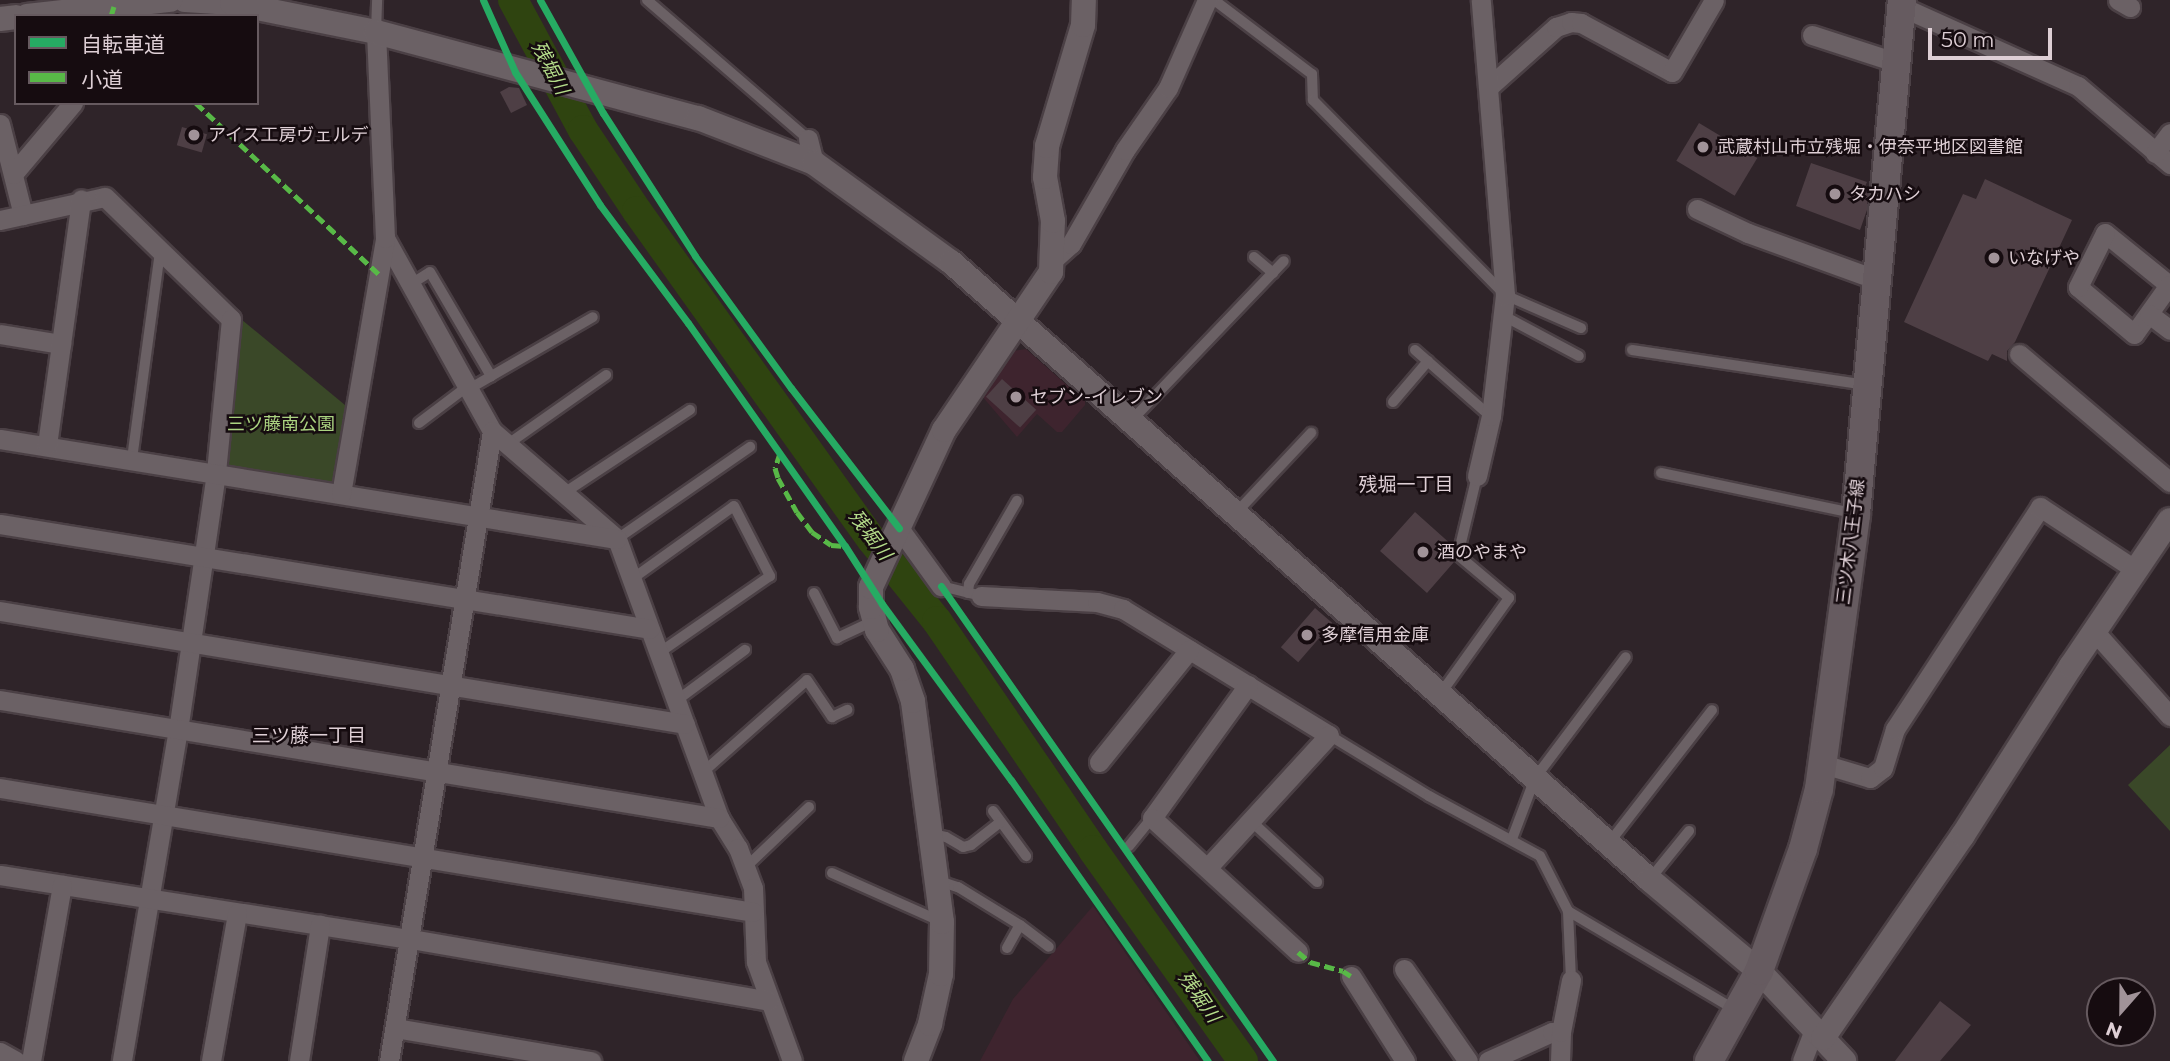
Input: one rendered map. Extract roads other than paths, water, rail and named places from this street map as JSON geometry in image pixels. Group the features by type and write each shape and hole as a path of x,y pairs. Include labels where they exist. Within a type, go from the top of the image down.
{"main road":[{"name":"三ツ木八王子線","path":"1709,1061 1759,971 1803,849 1823,764 1856,514 1902,4"}],"street":[{"path":"45,14 168,0"},
{"path":"185,0 232,3 376,32 515,72 698,118 814,163 915,234 1019,322 1650,880 1759,971 1844,1061"},
{"path":"916,1061 930,1024 941,974 942,922 913,701 902,669 874,621 871,598 873,580 944,430 1047,282 1053,260 1053,221 1045,177 1047,146 1083,25 1084,0"},
{"path":"1053,260 1071,244 1125,150 1168,88 1207,0"},
{"path":"1477,476 1491,416 1505,295 1481,0"},
{"path":"1490,86 1556,27 1571,22 1581,23 1672,72 1714,0"},
{"path":"1902,4 2078,86 2163,158 2170,134"},
{"path":"341,494 385,238 376,32"},
{"path":"1812,34 1898,62"},
{"path":"13,174 71,105"},
{"path":"0,124 23,215"},
{"path":"808,139 814,163"},
{"path":"0,220 81,200 105,197 231,319 216,473 204,557 122,1061"},
{"path":"47,445 81,200"},
{"path":"1697,209 1748,233 1878,280"},
{"path":"2105,233 2169,285 2149,314 2134,334 2078,286 2105,233"},
{"path":"385,238 492,431 617,539 719,818 738,848 754,888 756,962 793,1061"},
{"path":"2149,314 2170,330"},
{"path":"0,334 61,344"},
{"path":"2019,354 2170,482"},
{"path":"389,1061 492,431"},
{"path":"0,439 617,539"},
{"path":"1823,764 1870,778 1884,768 1895,729 2040,507 2136,570"},
{"path":"1802,1061 1963,835 2094,631 2170,520"},
{"path":"0,524 650,629"},
{"path":"898,530 941,586"},
{"path":"974,594 1111,605 1329,735 1208,867"},
{"path":"0,611 684,724"},
{"path":"2094,631 2170,716"},
{"path":"1099,762 1189,650"},
{"path":"1248,685 1152,818 1298,952"},
{"path":"0,699 719,818"},
{"path":"0,788 753,912"},
{"path":"0,875 411,939 769,1001"},
{"path":"31,1061 62,885"},
{"path":"211,1061 237,913"},
{"path":"299,1061 320,925"},
{"path":"1404,969 1468,1061"},
{"path":"1351,976 1405,1061"},
{"path":"1560,1061 1561,1032 1571,980"},
{"path":"395,1028 591,1061"},
{"path":"1488,1061 1552,1032 1561,1032"},
{"path":"0,1052 16,1061"}],"lane":[{"path":"376,32 377,0"},
{"path":"647,0 808,139"},
{"path":"1214,0 1312,74 1313,100 1505,295 1581,328"},
{"path":"132,459 160,252"},
{"path":"1254,257 1273,273"},
{"path":"1131,422 1284,261"},
{"path":"411,284 429,272 491,376"},
{"path":"1502,315 1579,356"},
{"path":"419,423 468,388 593,317"},
{"path":"1415,350 1491,416"},
{"path":"1632,350 1868,386"},
{"path":"1392,402 1428,361"},
{"path":"508,444 606,375"},
{"path":"564,493 690,410"},
{"path":"1236,513 1311,433"},
{"path":"617,539 750,447"},
{"path":"1661,473 1856,514"},
{"path":"1441,693 1509,598 1458,555 1477,476"},
{"path":"974,594 969,584 1017,501"},
{"path":"632,579 734,506 770,576 659,653"},
{"path":"941,586 974,594"},
{"path":"814,593 837,638 874,621"},
{"path":"676,701 745,650"},
{"path":"1512,839 1535,778 1626,657"},
{"path":"702,773 807,680 832,717 847,710"},
{"path":"1608,843 1712,710"},
{"path":"1329,735 1429,796 1540,856 1568,911 1571,980"},
{"path":"746,867 809,807"},
{"path":"993,811 1026,856"},
{"path":"1129,846 1152,818"},
{"path":"1251,821 1317,882"},
{"path":"930,834 946,837 963,847 971,845 1000,822"},
{"path":"1650,880 1689,831"},
{"path":"832,873 942,922"},
{"path":"936,880 958,887 1020,925 1049,947"},
{"path":"1568,911 1738,1011"},
{"path":"1007,948 1020,925"}],"waterway":[{"name":"残堀川","path":"513,0 583,130 637,211 872,540 937,621 1093,850 1243,1061"}],"place":[{"name":"アイス工房ヴェルデ","path":"194,135"},
{"name":"武蔵村山市立残堀・伊奈平地区図書館","path":"1703,147"},
{"name":"タカハシ","path":"1835,194"},
{"name":"いなげや","path":"1994,258"},
{"name":"セブン-イレブン","path":"1016,397"},
{"name":"酒のやまや","path":"1423,552"},
{"name":"多摩信用金庫","path":"1307,635"}],"district":[{"name":"残堀一丁目","path":"1406,485"},
{"name":"三ツ藤一丁目","path":"309,736"}],"park label":[{"name":"三ツ藤南公園","path":"281,424"}]}
